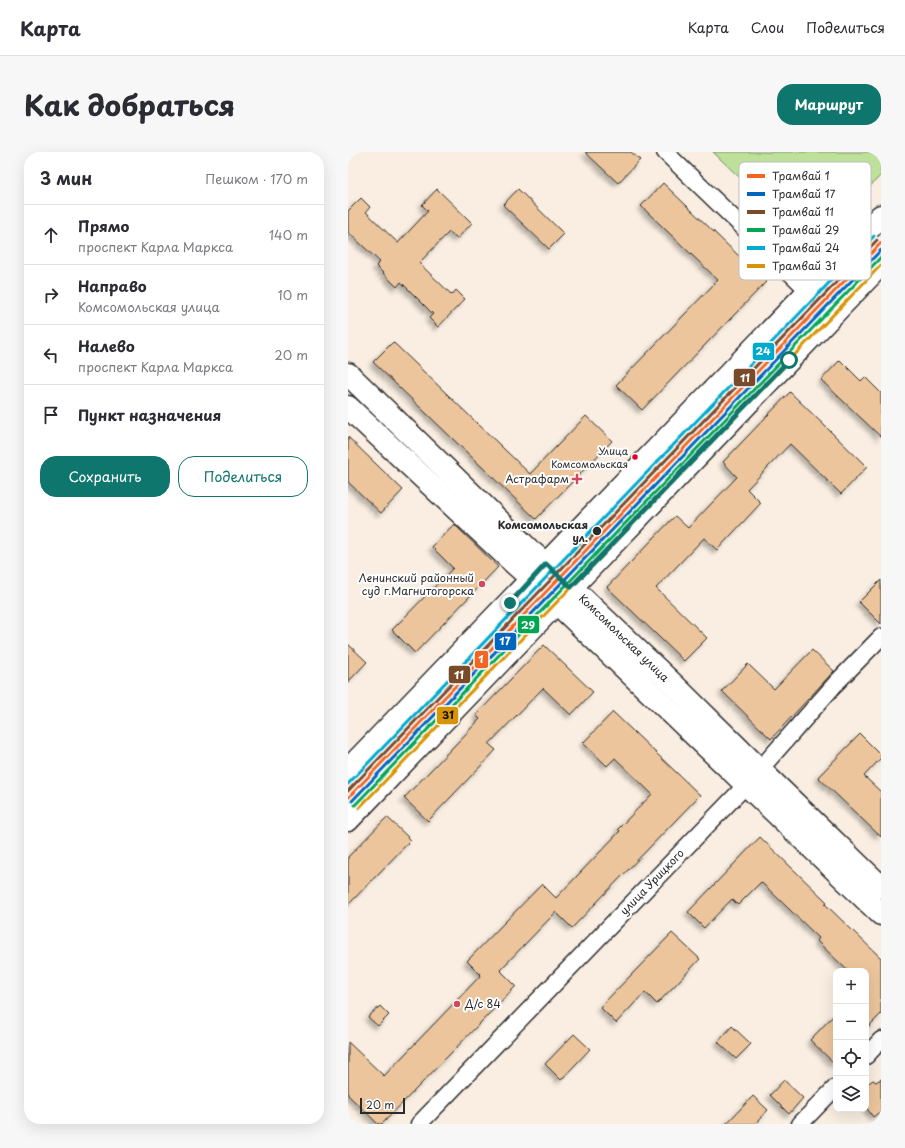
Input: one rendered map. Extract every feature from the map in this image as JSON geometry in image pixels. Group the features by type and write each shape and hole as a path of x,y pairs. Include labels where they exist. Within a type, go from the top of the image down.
{"main road":[{"path":"871,226 881,216"},
{"path":"871,274 881,264"},
{"path":"348,770 820,280"},
{"path":"348,820 866,280"},
{"name":"Комсомольская улица","path":"348,374 529,550 540,572 753,777 881,914"},
{"name":"Комсомольская улица","path":"348,407 515,564 540,572"},
{"name":"Комсомольская улица","path":"753,777 881,887"}],"street":[{"path":"665,152 739,223"},
{"path":"798,280 809,291"},
{"name":"улица Урицкого","path":"419,1124 753,777 837,682 881,637"},
{"path":"869,1053 881,1040"},
{"path":"800,1124 833,1090"}],"green space":[{"path":"713,152 881,152 881,175 871,185 871,162 739,162 739,177"}],"building":[{"path":"585,152 631,152 640,160 618,183"},
{"path":"663,183 739,256 739,280 764,280 766,282 642,410 616,385 718,280 641,206"},
{"path":"437,189 472,223 457,239 449,232 419,263 452,295 456,290 465,299 438,327 429,318 433,314 401,282 397,287 376,266 380,262 348,232 348,211 361,198 370,207 366,212 398,243 428,211 422,205"},
{"path":"518,189 564,234 549,249 503,205"},
{"path":"393,342 530,474 586,416 612,441 536,519 373,362"},
{"path":"840,360 861,381 865,377 881,393 881,437 821,380"},
{"path":"790,392 867,467 841,494 790,444 747,489 761,503 717,550 704,538 656,588 707,638 684,661 607,587 675,516 688,528 737,477 723,462"},
{"path":"348,437 403,490 381,513 348,482"},
{"path":"454,524 498,567 415,653 392,630 453,568 432,547"},
{"path":"881,580 881,624 859,602"},
{"path":"348,644 367,662 348,682"},
{"path":"544,645 593,692 571,715 543,688 489,744 496,750 428,821 404,798 480,719 476,715"},
{"path":"812,650 834,671 771,739 722,691 748,664 774,689"},
{"path":"613,712 700,795 572,928 556,912 500,970 516,986 382,1124 378,1124 348,1095 348,1042 384,1076 481,975 467,961 542,884 556,898 620,831 618,829 652,794 615,758 607,766 583,743"},
{"path":"860,734 881,755 881,758 864,776 881,792 881,837 818,777"},
{"path":"387,817 411,840 348,905 348,857"},
{"path":"760,837 827,902 825,904 881,958 881,1014 869,1026 869,968 845,968 817,941 819,938 761,882 738,905 732,899 704,928 688,912"},
{"path":"672,933 700,959 657,1004 645,992 616,1023 600,1007"},
{"path":"380,1006 389,1015 378,1026 368,1017"},
{"path":"833,1016 833,1062 810,1040"},
{"path":"732,1026 751,1044 736,1059 718,1042"},
{"path":"574,1034 590,1049 561,1080 545,1064"},
{"path":"881,1079 881,1111 873,1117 869,1111 869,1083 873,1080 876,1082"},
{"path":"784,1080 803,1098 789,1114 770,1095"},
{"path":"753,1096 768,1110 755,1124 726,1124"}],"tram line":[{"name":"24","path":"871,239 874,236"},
{"name":"11","path":"871,246 877,240"},
{"name":"1","path":"871,253 881,243"},
{"name":"17","path":"871,260 881,250"},
{"name":"29","path":"871,267 881,257"},
{"name":"31","path":"871,275 881,265"},
{"name":"24","path":"348,784 832,280"},
{"name":"11","path":"348,791 839,280"},
{"name":"1","path":"348,798 845,280"},
{"name":"17","path":"352,801 852,280"},
{"name":"29","path":"355,805 859,280"},
{"name":"31","path":"359,808 867,280"}],"place":[{"name":"Улица Комсомольская","path":"635,457"},
{"name":"Астрафарм","path":"577,479"},
{"name":"Комсомольская ул.","path":"597,531"},
{"name":"Ленинский районный суд г.Магнитогорска","path":"482,584"},
{"name":"Д/с 84","path":"457,1004"}],"route":[{"path":"510,603 546,564 571,587 789,360"}]}
